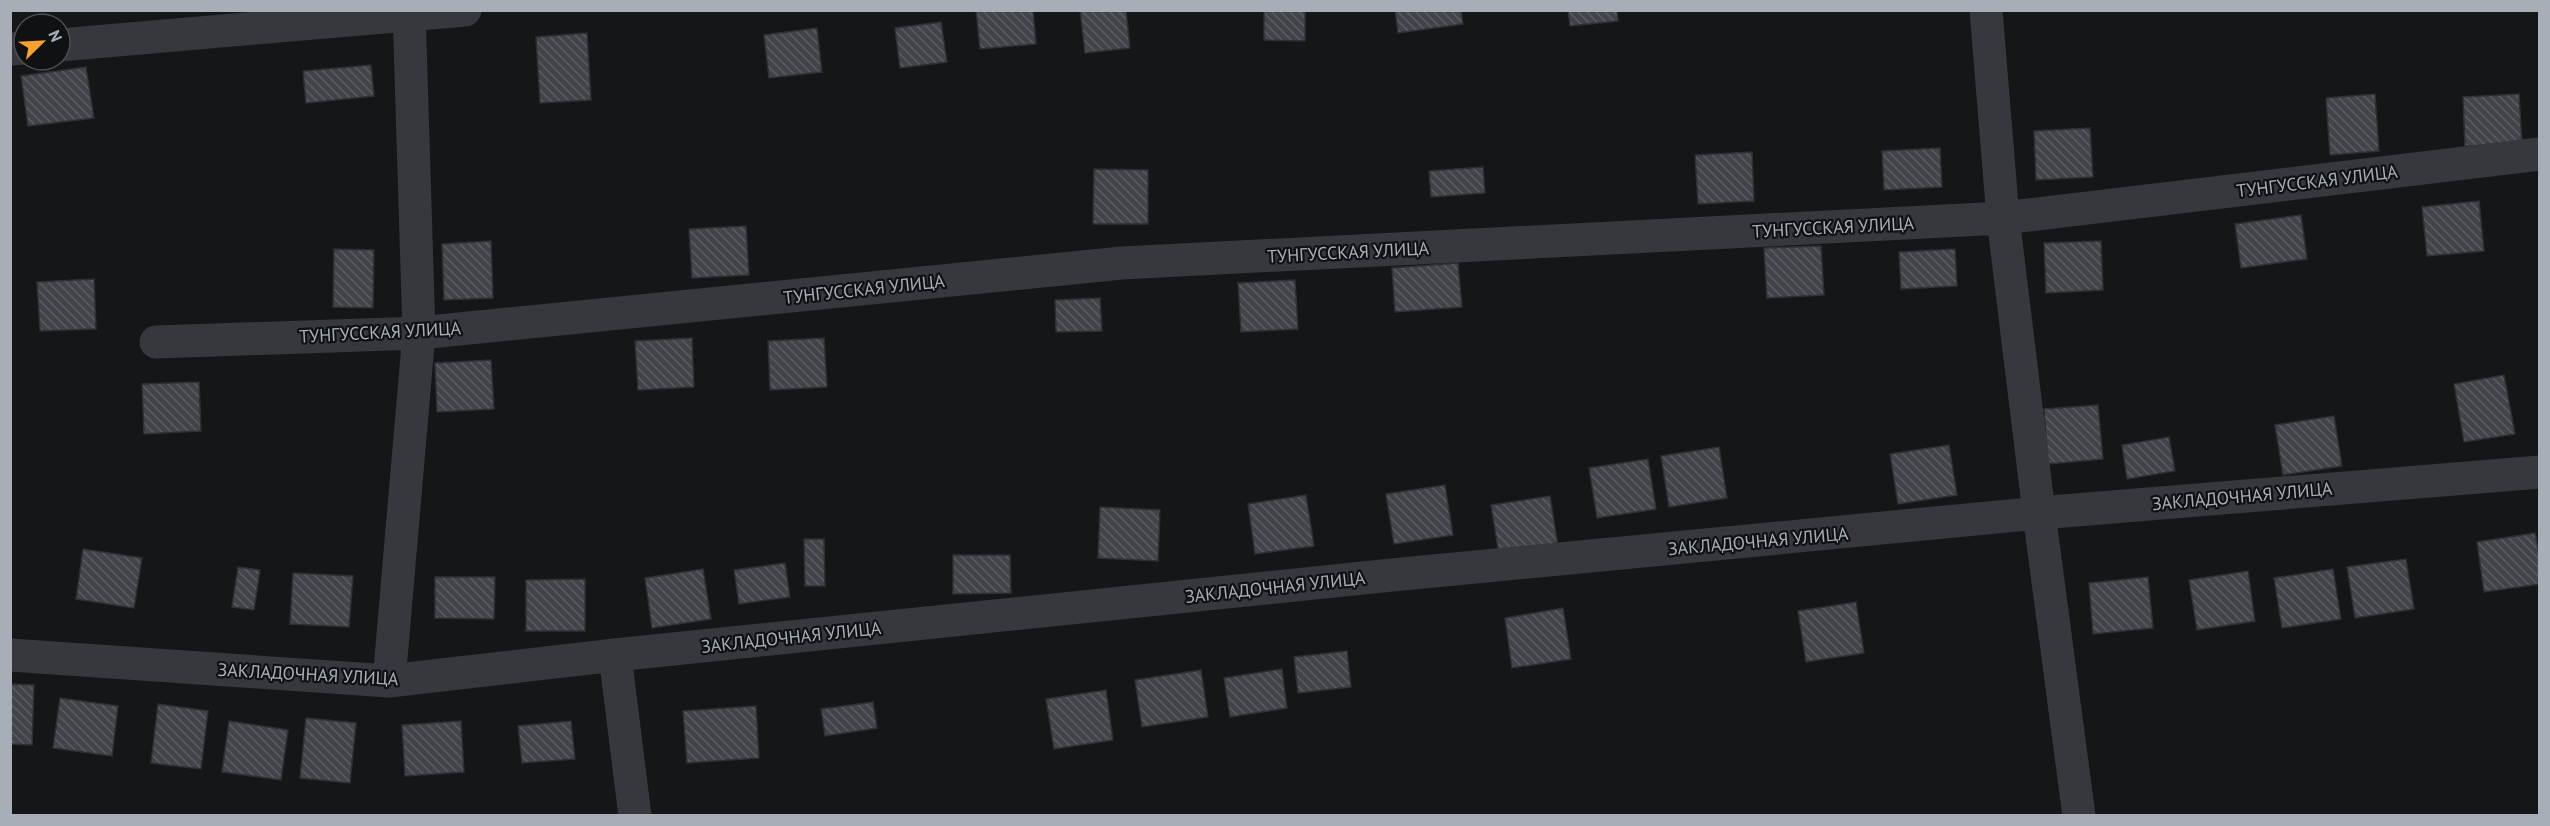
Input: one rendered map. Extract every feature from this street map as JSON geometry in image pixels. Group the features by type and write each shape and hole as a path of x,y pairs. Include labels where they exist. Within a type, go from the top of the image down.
{"street":[{"path":"72,44 465,10"},
{"path":"1986,10 2003,218 2079,816"},
{"path":"389,681 419,333 410,14"},
{"name":"ТУНГУССКАЯ УЛИЦА","path":"156,342 419,333 1122,263 2003,218 2540,154"},
{"name":"ЗАКЛАДОЧНАЯ УЛИЦА","path":"10,655 389,681 615,655 1392,575 2039,513 2540,472"},
{"path":"615,655 635,816"}],"building":[{"path":"976,10 1033,10 1036,44 980,49"},
{"path":"1080,10 1126,10 1130,48 1085,53"},
{"path":"1264,10 1305,10 1305,41 1264,40"},
{"path":"1395,10 1461,10 1463,24 1398,33"},
{"path":"1568,10 1617,10 1618,21 1570,26"},
{"path":"941,22 947,62 900,68 895,28"},
{"path":"817,28 822,72 769,78 764,35"},
{"path":"587,33 591,100 540,103 536,37"},
{"path":"371,65 374,96 306,103 303,71"},
{"path":"86,67 94,118 28,126 21,76 72,72 72,69"},
{"path":"2375,94 2379,151 2330,155 2326,98"},
{"path":"2519,94 2522,144 2465,146 2463,97"},
{"path":"2090,128 2093,177 2036,180 2034,131"},
{"path":"1940,148 1942,187 1884,190 1882,151"},
{"path":"1752,152 1754,201 1698,204 1695,155"},
{"path":"1483,167 1485,193 1431,197 1429,171"},
{"path":"1094,169 1148,170 1148,224 1093,224"},
{"path":"2479,201 2484,251 2427,256 2422,207"},
{"path":"2301,215 2307,259 2241,268 2235,224"},
{"path":"746,226 749,275 692,278 689,229"},
{"path":"491,241 493,298 444,300 442,244"},
{"path":"2101,241 2103,290 2046,293 2044,243"},
{"path":"1821,246 1824,295 1767,298 1764,248"},
{"path":"334,249 374,250 373,308 333,307"},
{"path":"1955,249 1957,286 1901,289 1899,252"},
{"path":"1458,263 1462,307 1395,312 1392,268"},
{"path":"94,279 96,329 40,331 37,282"},
{"path":"1295,280 1298,329 1241,332 1238,283"},
{"path":"1100,298 1102,331 1056,332 1055,300"},
{"path":"692,338 694,387 638,390 635,341"},
{"path":"824,338 827,387 770,390 768,341"},
{"path":"491,360 494,409 437,412 435,363"},
{"path":"2504,375 2515,434 2464,442 2454,384"},
{"path":"199,382 201,431 144,434 142,384"},
{"path":"2098,405 2103,459 2048,464 2044,409"},
{"path":"2334,416 2342,466 2283,475 2275,425"},
{"path":"2169,437 2175,471 2127,479 2122,445"},
{"path":"1949,445 1957,495 1898,504 1890,454"},
{"path":"1719,447 1727,498 1669,507 1661,456"},
{"path":"1648,459 1656,509 1597,518 1589,468"},
{"path":"1445,485 1453,535 1394,544 1386,494"},
{"path":"1306,495 1314,546 1255,554 1248,504"},
{"path":"1550,496 1558,546 1499,555 1491,505"},
{"path":"1100,507 1160,510 1158,561 1098,558"},
{"path":"2535,533 2540,560 2540,584 2484,592 2477,542"},
{"path":"804,539 824,539 825,586 805,586"},
{"path":"83,549 142,558 134,608 76,599"},
{"path":"953,555 1010,555 1011,593 953,594"},
{"path":"2406,559 2414,609 2355,618 2347,567"},
{"path":"785,563 790,597 739,604 734,570"},
{"path":"238,567 260,570 254,610 232,607"},
{"path":"703,569 711,619 652,628 645,578"},
{"path":"2333,569 2341,619 2282,628 2274,578"},
{"path":"2248,571 2255,621 2197,630 2189,580"},
{"path":"293,573 353,576 349,627 290,624"},
{"path":"435,577 495,577 494,619 435,618"},
{"path":"2148,577 2153,628 2093,634 2089,583"},
{"path":"585,579 585,631 526,631 526,580"},
{"path":"1856,602 1864,653 1806,662 1798,611"},
{"path":"1563,608 1571,659 1512,668 1505,618"},
{"path":"1347,651 1351,687 1298,693 1294,657"},
{"path":"1282,669 1287,708 1230,717 1224,678"},
{"path":"1201,670 1208,717 1142,727 1135,680"},
{"path":"10,684 34,685 32,745 10,744"},
{"path":"1106,690 1113,740 1054,749 1046,699"},
{"path":"60,698 118,706 112,756 53,748"},
{"path":"873,702 877,728 825,736 821,709"},
{"path":"158,704 208,711 201,769 151,763"},
{"path":"756,706 759,758 687,763 683,711"},
{"path":"306,718 356,723 350,783 300,778"},
{"path":"229,721 288,730 281,780 222,772"},
{"path":"461,721 464,772 405,776 402,725"},
{"path":"571,721 575,759 522,763 518,726"}]}
